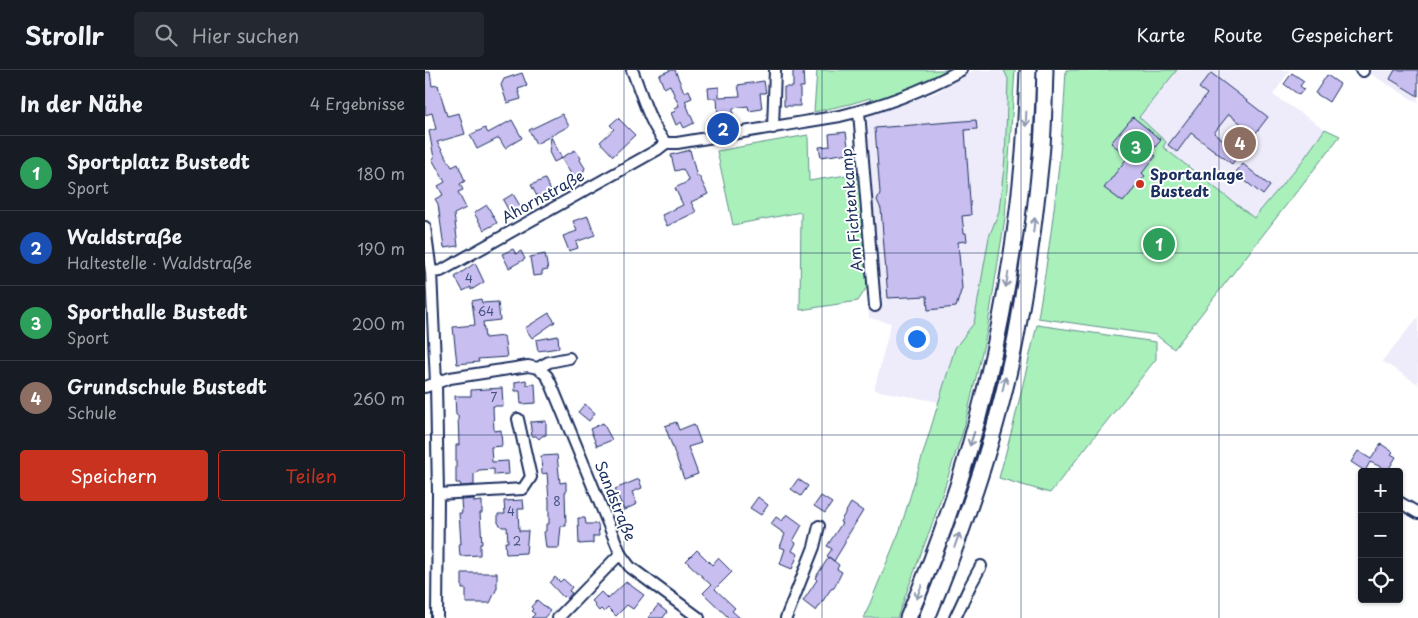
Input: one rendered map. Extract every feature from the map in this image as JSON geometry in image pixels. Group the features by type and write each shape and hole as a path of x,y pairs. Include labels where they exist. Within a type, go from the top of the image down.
{"highway":[{"path":"908,618 921,589 950,509 972,440 997,336 1015,232 1024,152 1028,70"},
{"path":"927,618 967,512 995,424 1015,338 1032,237 1041,155 1045,70"}],"street":[{"path":"632,70 655,127 666,142 677,143 859,112 906,96 940,82 961,70"},
{"path":"773,128 775,70"},
{"name":"Am Fichtenkamp","path":"859,112 875,306"},
{"name":"Ahornstraße","path":"431,272 441,271 657,150 666,142"},
{"path":"425,227 431,272 436,383 438,494 437,618"},
{"path":"425,387 450,378 528,366 538,368 549,362 569,358"},
{"name":"Sandstraße","path":"538,368 547,376 551,384 621,555 630,567 699,618"},
{"path":"438,494 523,489 531,477 518,419"},
{"path":"1403,505 1418,514"},
{"path":"786,618 814,548 819,526"},
{"path":"558,618 621,555"},
{"path":"955,618 981,566"}],"shaded area":[{"path":"974,70 1004,70 1008,79 1005,158 999,211 989,237 974,323 955,348 939,402 874,390 891,323 869,318 859,173 853,128 864,116 935,93"},
{"path":"1177,70 1290,70 1273,95 1325,129 1303,160 1254,219 1163,147 1139,117"},
{"path":"1418,70 1418,103 1366,71"},
{"path":"1418,317 1418,384 1382,361"}],"green space":[{"path":"817,70 947,70 924,82 871,102 870,98 814,112"},
{"path":"1004,70 1015,70 1005,218 987,331 964,428 934,519 897,618 864,618 900,530 955,348 974,323 989,237 999,211 1005,158 1008,79"},
{"name":"Sportanlage Bustedt","path":"1066,70 1177,70 1139,117 1166,142 1163,147 1254,218 1303,160 1325,129 1340,136 1174,349 1156,335 1038,318 1056,194"},
{"path":"808,135 809,181 859,173 867,287 858,301 800,310 801,212 733,225 717,151"},
{"path":"1037,325 1156,342 1156,359 1050,493 999,478"}],"building":[{"path":"675,70 684,92 689,90 692,98 685,101 694,123 684,128 681,122 676,125 671,113 676,111 674,108 679,106 670,85 664,88 659,75"},
{"path":"793,70 803,70 804,87 800,87 800,106 784,106 784,87 793,87"},
{"path":"1395,70 1418,70 1418,96 1390,79"},
{"path":"425,72 430,72 432,86 438,85 447,116 459,113 465,134 437,142 452,167 458,164 465,181 460,184 463,190 458,192 466,208 454,214 458,246 444,248 438,204 435,199 443,195 438,186 445,182 432,159 434,158 429,131 436,129 432,113 425,115"},
{"path":"522,73 527,86 518,89 521,99 507,103 501,85 504,79"},
{"path":"1211,73 1268,117 1232,164 1191,133 1177,152 1168,145 1207,94 1199,88","holes":["1229,114 1244,126 1230,145 1214,133"]},
{"path":"1292,73 1304,81 1300,86 1304,89 1299,95 1284,84"},
{"path":"1327,75 1340,84 1329,102 1315,93"},
{"path":"764,81 766,93 760,93 762,109 749,111 748,106 733,108 733,114 718,115 717,98 709,98 708,88 719,87 719,97 740,96 738,85"},
{"path":"562,114 569,126 536,144 529,130"},
{"path":"1133,117 1161,140 1151,152 1156,156 1142,173 1145,176 1123,202 1104,188 1128,157 1111,143"},
{"path":"618,118 635,135 613,156 600,142 614,129 610,125"},
{"path":"512,120 522,138 505,148 499,138 477,149 470,135 485,128 488,133"},
{"path":"976,120 977,129 965,130 971,215 962,216 967,241 958,242 962,288 956,307 928,310 927,296 888,298 881,209 877,200 880,193 875,128"},
{"path":"846,132 849,153 821,157 819,147 830,146 829,134"},
{"path":"551,137 562,158 554,162 549,152"},
{"path":"575,150 585,168 583,173 573,177 561,158"},
{"path":"690,150 697,177 699,176 708,194 691,202 696,212 667,226 662,215 683,205 675,188 689,181 683,169 675,171 671,155"},
{"path":"1243,164 1270,186 1263,195 1235,173"},
{"path":"545,179 552,193 539,200 531,185"},
{"path":"513,194 522,209 511,215 503,200"},
{"path":"487,205 497,223 484,230 474,213"},
{"path":"588,216 595,235 576,242 578,248 569,251 563,236 577,231 573,221"},
{"path":"513,249 516,254 521,251 525,259 509,268 502,254"},
{"path":"545,254 548,270 542,271 542,275 533,276 530,257"},
{"path":"475,263 484,282 471,290 471,287 463,291 455,277"},
{"path":"481,299 482,303 498,302 500,320 483,322 485,338 504,336 507,357 478,359 479,362 457,364 453,327 475,325 472,301"},
{"path":"549,313 555,322 532,338 525,328"},
{"path":"558,336 559,348 538,351 536,340"},
{"path":"526,380 527,385 535,384 536,403 521,404 520,391 515,391 515,382"},
{"path":"502,388 503,406 493,406 494,431 501,430 502,446 491,447 492,462 508,461 509,474 494,475 494,469 479,470 474,474 474,485 461,486 460,483 456,483 456,445 459,445 455,396 471,396 471,390"},
{"path":"585,404 595,413 589,421 578,412"},
{"path":"546,421 546,435 539,439 536,436 532,436 530,422"},
{"path":"676,422 679,430 694,424 701,443 688,447 698,474 684,479 665,426"},
{"path":"603,423 612,440 597,446 590,429"},
{"path":"1381,444 1393,452 1391,454 1396,457 1389,468 1384,468 1370,462 1367,468 1360,468 1351,462 1358,451 1371,459"},
{"path":"557,455 560,483 566,482 566,526 561,526 559,548 546,548 544,532 546,531 546,524 549,524 549,501 547,473 542,474 541,456"},
{"path":"639,479 642,488 632,492 637,504 624,510 615,489"},
{"path":"798,479 808,486 801,496 791,489"},
{"path":"821,496 832,503 825,513 814,506"},
{"path":"758,497 768,505 761,515 750,508"},
{"path":"474,499 474,502 482,501 482,513 480,513 482,544 480,544 480,555 460,556 459,513 462,513 461,500"},
{"path":"523,500 524,509 518,509 519,531 528,531 526,553 506,554 505,542 508,542 507,527 502,527 498,523 498,514 505,514 504,501"},
{"path":"851,503 863,511 834,561 827,556 832,549 827,546 842,523 840,522"},
{"path":"787,514 802,525 793,541 796,543 792,551 798,554 792,569 780,564 785,549 780,547 785,534 771,524 776,517 782,521"},
{"path":"578,518 585,518 586,524 598,524 599,536 593,536 593,543 579,544"},
{"path":"697,550 712,565 718,558 732,572 715,589 735,608 732,611 740,618 729,618 703,593 711,585 686,561"},
{"path":"829,557 839,565 837,569 842,572 834,588 831,589 816,611 803,601"},
{"path":"462,573 497,573 497,588 490,603 466,603 466,589 462,589"},
{"path":"555,577 560,582 563,579 572,587 569,591 572,593 567,599 550,583"},
{"path":"626,582 644,595 633,609 627,605 616,616 608,608 604,612 601,609 599,611 592,601 601,592 608,599"},
{"path":"537,600 550,611 544,618 531,618 535,614 531,611 533,609 531,607"},
{"path":"658,605 667,612 663,618 648,618"}],"place":[{"name":"Waldstraße","path":"723,129"},
{"name":"Grundschule Bustedt","path":"1240,143"},
{"name":"Sporthalle Bustedt","path":"1136,147"},
{"name":"Sportanlage Bustedt","path":"1140,184"},
{"name":"Sportplatz Bustedt","path":"1159,244"}]}
